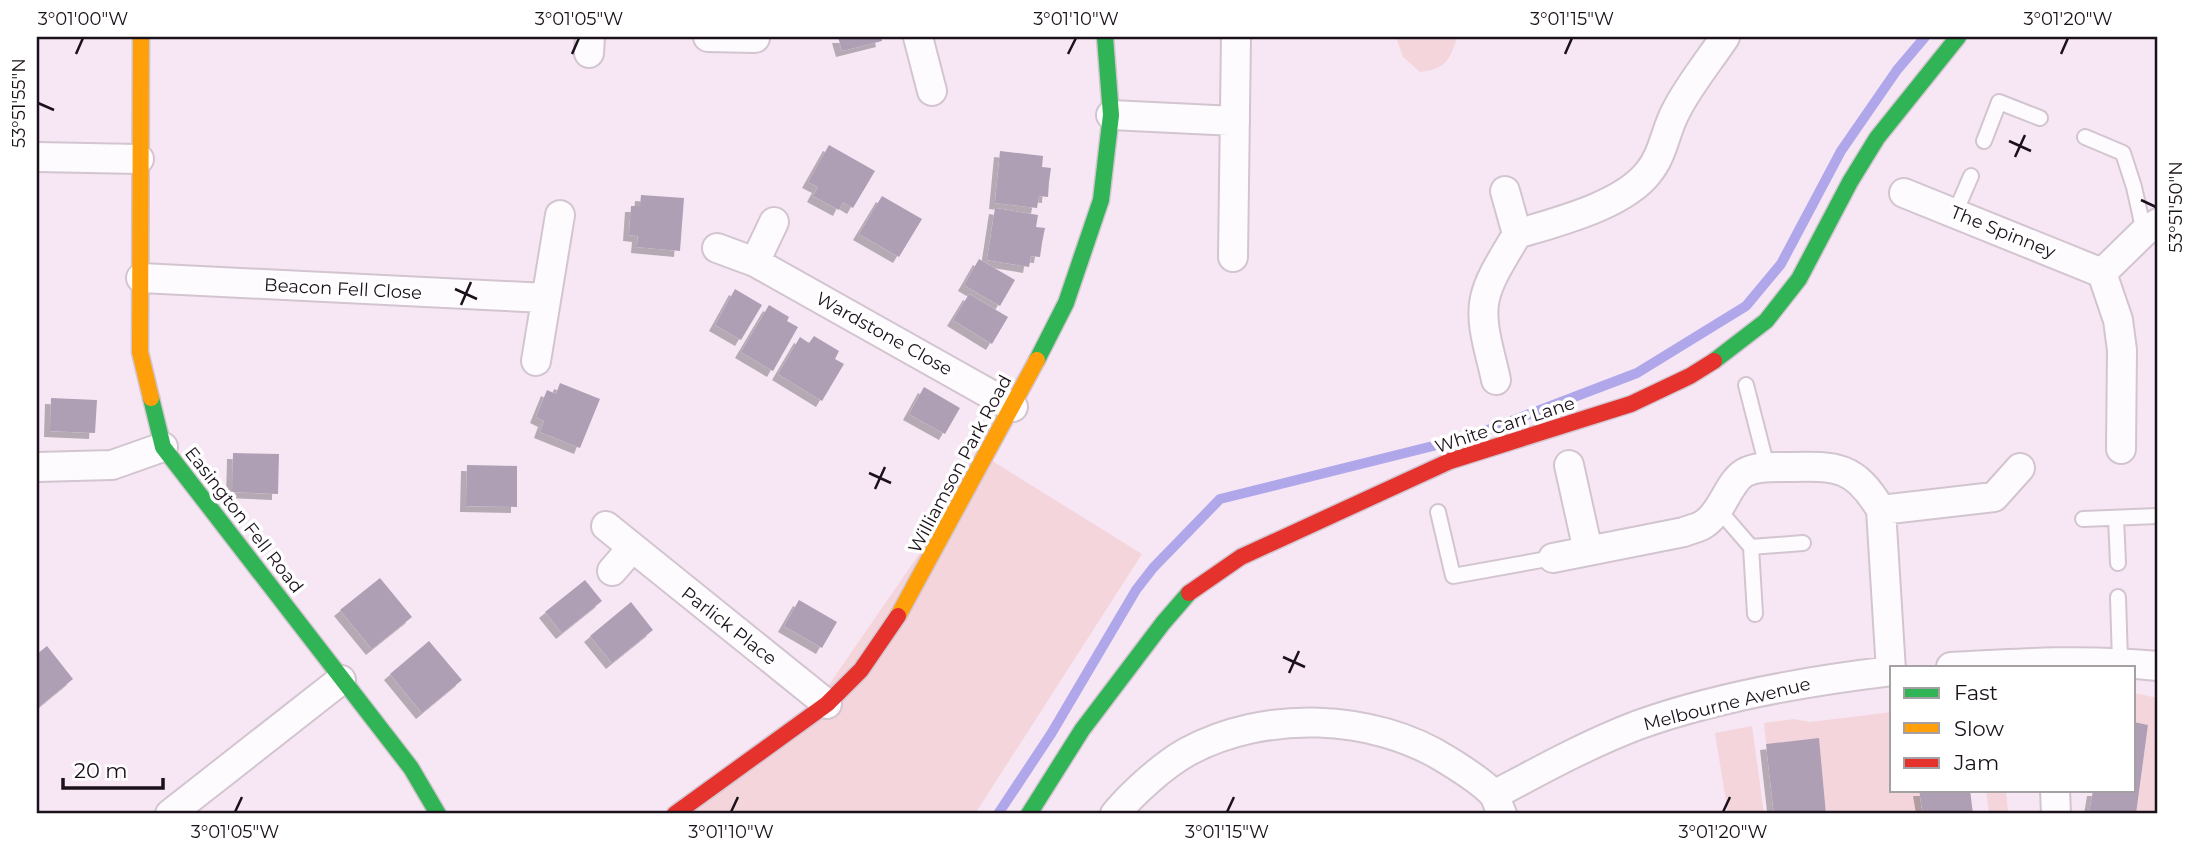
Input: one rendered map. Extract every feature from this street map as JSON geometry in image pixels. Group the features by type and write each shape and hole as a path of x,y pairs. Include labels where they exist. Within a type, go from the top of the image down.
{"street":[{"name":"Easington Fell Road","path":"141,37 140,352 163,447 411,768 438,814"},
{"path":"708,37 755,38"},
{"path":"918,37 932,91"},
{"name":"Williamson Park Road","path":"675,814 827,704 861,670 884,639 1013,407 1066,303 1101,200 1111,115 1105,37"},
{"path":"1233,257 1236,37"},
{"path":"1496,380 1484,320 1485,299 1498,267 1517,234 1594,209 1630,189 1647,175 1661,155 1675,111 1725,37"},
{"name":"White Carr Lane","path":"1029,814 1083,730 1163,623 1187,595 1241,557 1450,461 1631,404 1690,376 1731,350 1766,321 1799,279 1850,182 1877,138 1958,37"},
{"path":"1111,115 1235,121"},
{"path":"37,158 139,159"},
{"path":"1505,191 1517,234"},
{"name":"The Spinney","path":"1904,193 2102,273"},
{"path":"536,361 559,215"},
{"path":"755,262 774,222"},
{"path":"2122,449 2119,320 2102,273 2151,228"},
{"name":"Wardstone Close","path":"718,248 755,262 1013,407"},
{"name":"Beacon Fell Close","path":"141,278 546,298"},
{"path":"37,467 112,465 163,447"},
{"path":"1569,464 1588,551"},
{"path":"1553,558 1684,531 1705,524 1743,474 1767,467 1833,466 1868,488 1881,510 1892,666"},
{"path":"1881,510 1994,497 2020,468"},
{"name":"Parlick Place","path":"606,526 631,549 827,704"},
{"path":"612,571 631,549"},
{"path":"1984,666 2120,662 2158,666"},
{"name":"Melbourne Avenue","path":"1498,805 1566,757 1638,725 1718,702 1793,685 1890,671"},
{"path":"170,814 341,680"},
{"path":"1115,814 1148,782 1186,752 1231,734 1269,726 1310,723 1360,727 1406,740 1434,752 1498,805"},
{"path":"2055,792 2056,814"}],"lane":[{"path":"1984,141 1999,102 2040,118"},
{"path":"2085,137 2123,153 2151,228"},
{"path":"1955,213 1971,176"},
{"path":"1746,385 1767,467"},
{"path":"1718,509 1751,547 1755,614"},
{"path":"1438,512 1454,576 1553,558"},
{"path":"2083,519 2158,516"},
{"path":"2116,518 2118,563"},
{"path":"1751,547 1803,543"},
{"path":"2119,597 2120,662"}],"shaded area":[{"path":"1396,37 1457,37 1446,62 1420,72 1403,57"},
{"path":"986,457 1142,554 975,814 675,814 804,721"},
{"path":"2136,693 2158,698 2158,814 2136,814 2148,725 2136,722"},
{"path":"1890,712 1890,792 1919,792 1922,814 1826,814 1819,739 1766,744 1764,723 1794,719 1810,722"},
{"path":"1752,726 1764,814 1728,814 1715,733"},
{"path":"1986,792 2006,792 2008,814 1989,814"}],"building":[{"path":"838,37 881,37 882,41 842,51"},
{"path":"829,145 875,171 853,208 843,202 839,210 813,196 818,187 808,182"},
{"path":"1000,151 1043,156 1042,167 1051,168 1048,197 1039,196 1037,208 995,203"},
{"path":"641,195 684,198 680,251 637,247 638,236 629,235 631,206 640,206"},
{"path":"882,196 922,219 899,257 859,234"},
{"path":"995,208 1038,215 1036,227 1045,228 1040,257 1031,256 1029,267 987,260"},
{"path":"979,259 1015,280 1000,306 964,285"},
{"path":"735,289 762,305 741,340 715,325"},
{"path":"969,294 1008,317 992,344 953,320"},
{"path":"769,305 789,317 787,321 798,327 773,371 741,352"},
{"path":"814,336 839,351 835,359 844,364 822,401 778,374 800,337 809,343"},
{"path":"560,383 600,399 580,448 540,432 544,421 536,417 547,390 556,394"},
{"path":"924,387 960,408 945,434 909,414"},
{"path":"51,398 97,400 95,433 50,431"},
{"path":"233,453 279,454 278,494 232,492"},
{"path":"467,465 517,466 517,507 466,506"},
{"path":"380,578 412,617 372,649 340,610"},
{"path":"585,580 602,601 562,633 545,612"},
{"path":"799,600 837,622 822,648 784,626"},
{"path":"631,602 653,630 612,663 590,636"},
{"path":"429,641 462,680 422,713 390,674"},
{"path":"47,646 73,679 39,707 37,654"},
{"path":"2136,722 2148,725 2136,814 2089,814 2093,792 2136,792"},
{"path":"1819,738 1826,814 1774,814 1766,744"},
{"path":"1919,792 1970,792 1973,814 1923,814"}],"waterway":[{"path":"1488,430 1637,373 1746,306 1781,264 1841,151 1897,70 1925,37"},
{"path":"998,814 1051,734 1136,590 1153,568 1220,499 1453,441"}],"traffic: fast":[{"path":"1037,360 1066,303 1101,200 1111,115 1105,37"},
{"path":"1714,361 1766,321 1799,279 1850,182 1877,138 1958,37"},
{"path":"151,398 163,447 411,768 438,814"},
{"path":"1029,814 1082,730 1189,593"}],"traffic: slow":[{"path":"141,37 140,352 151,398"},
{"path":"898,616 1037,360"}],"traffic: jam":[{"path":"1189,593 1241,557 1450,461 1631,404 1690,376 1714,361"},
{"path":"675,814 827,704 861,670 898,616"}]}
